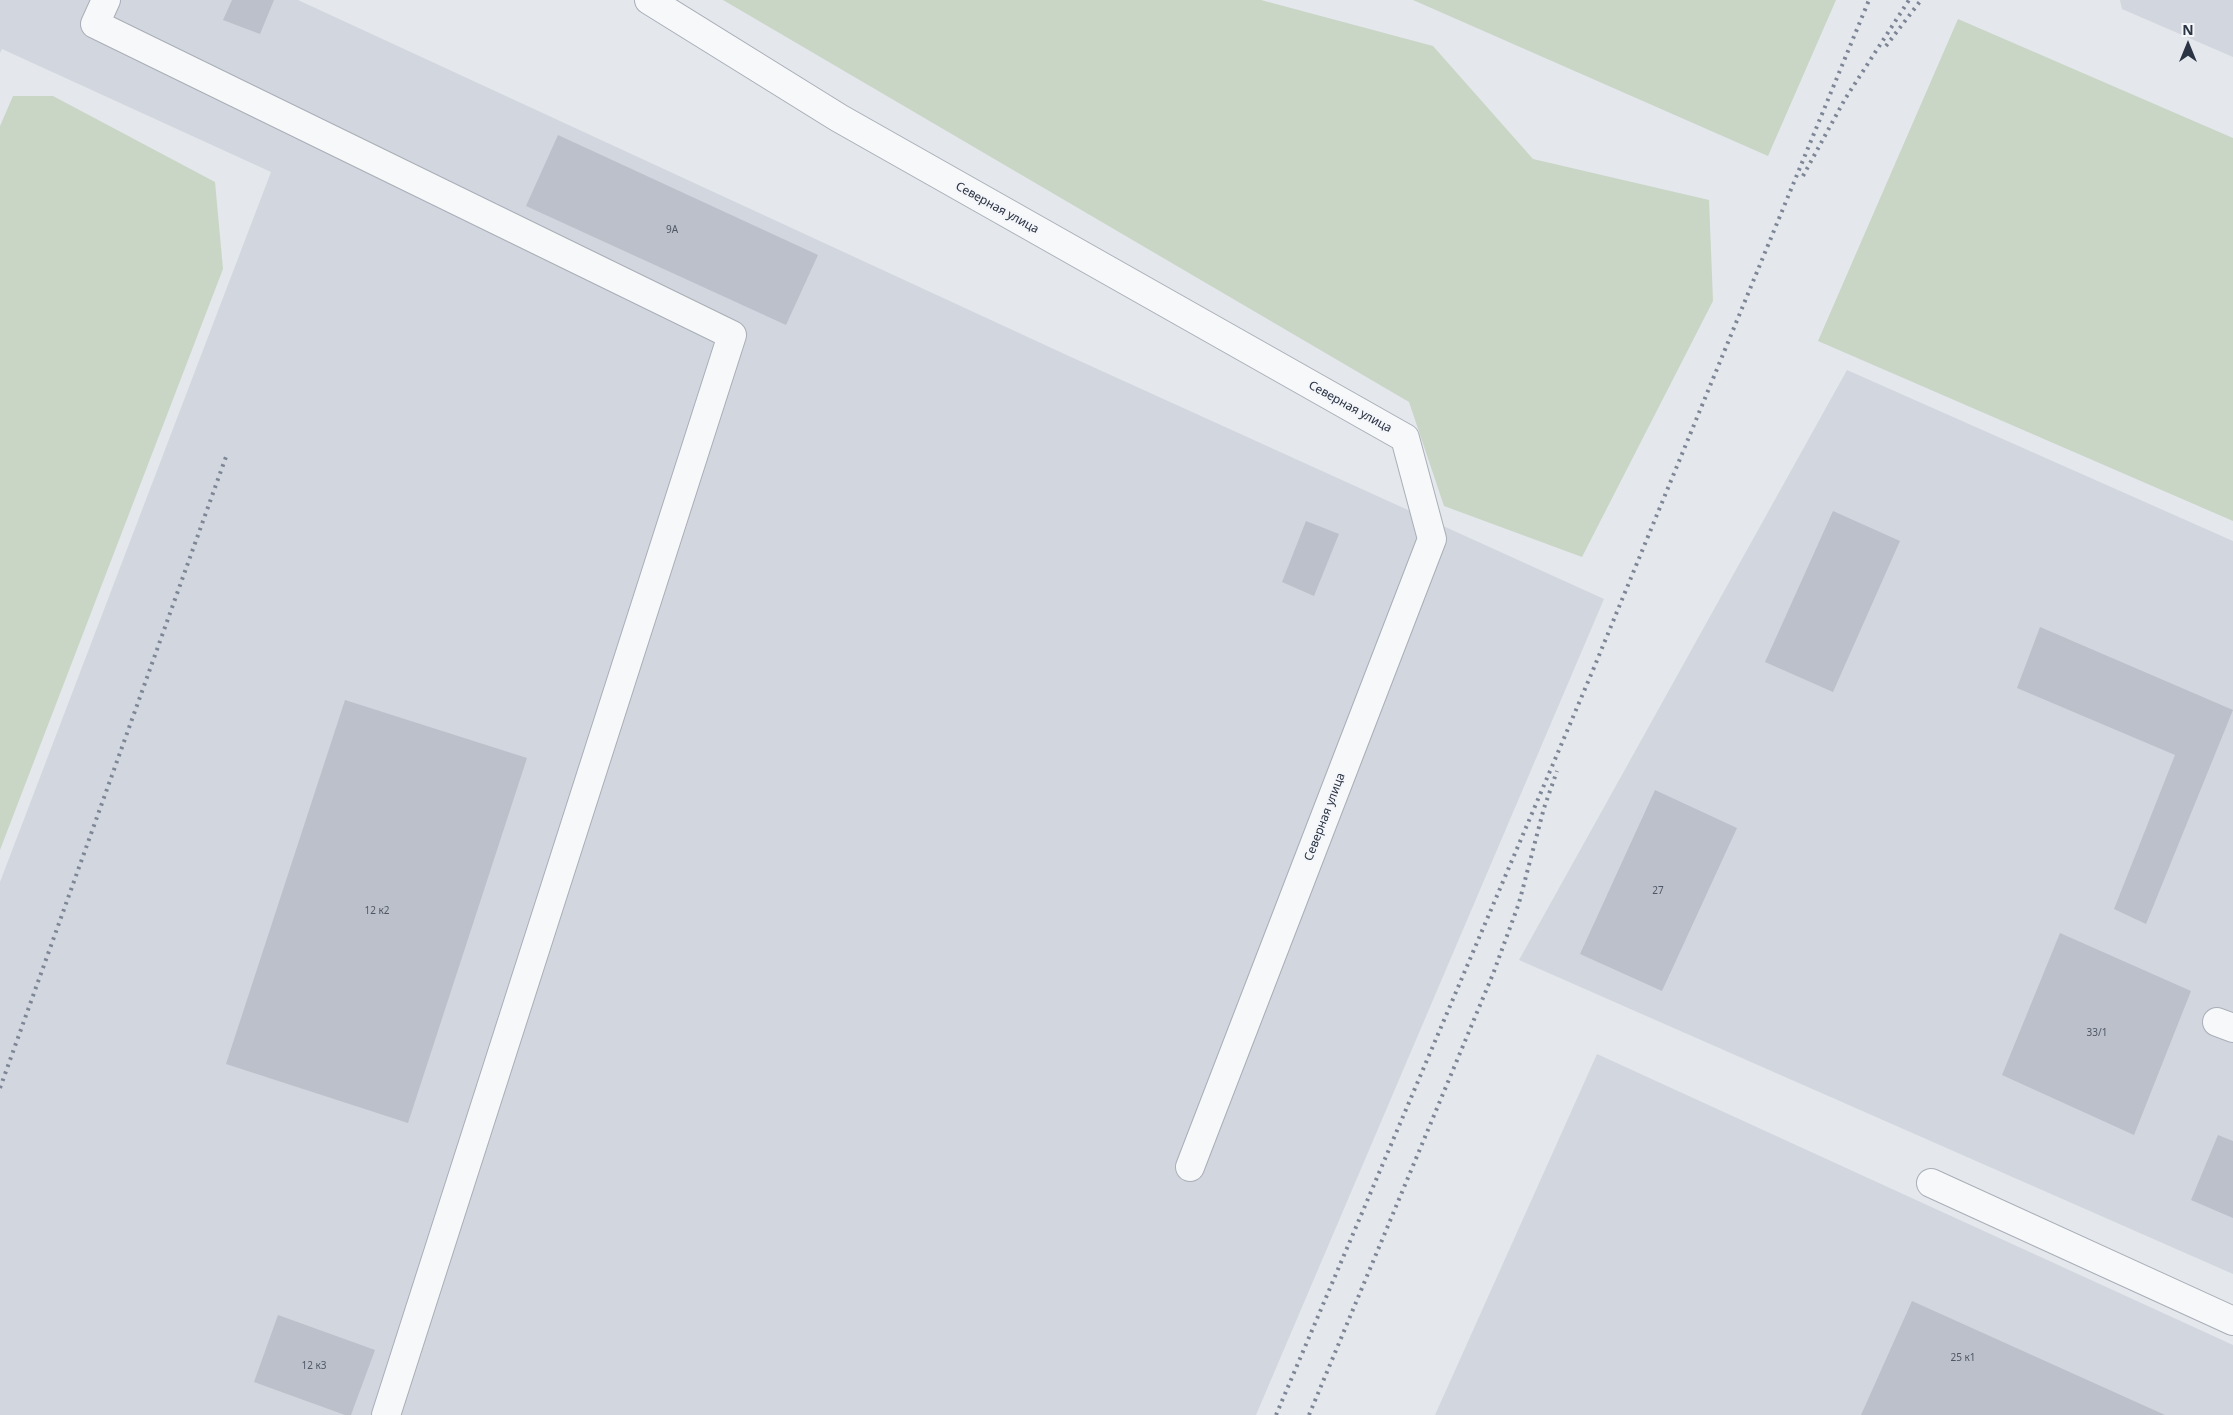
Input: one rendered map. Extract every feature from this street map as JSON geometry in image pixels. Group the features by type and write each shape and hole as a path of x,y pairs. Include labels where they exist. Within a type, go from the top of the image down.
{"lane":[{"path":"106,0 95,24 732,335 386,1415"},
{"name":"Северная улица","path":"649,0 840,118 1405,438 1432,539 1190,1167"},
{"path":"1931,1183 2233,1320"}],"shaded area":[{"path":"0,0 298,0 1071,357 1604,599 1256,1415 0,1415 0,882 271,172 2,49 0,53"},
{"path":"2120,0 2233,0 2233,57 2122,9"},
{"path":"1847,370 2233,541 2233,1274 1519,960"},
{"path":"1597,1054 2233,1345 2233,1415 1435,1415"}],"green space":[{"path":"723,0 1261,0 1433,46 1533,159 1709,200 1713,301 1582,557 1444,506 1409,402"},
{"path":"1413,0 1836,0 1768,156"},
{"path":"1958,19 2233,138 2233,521 1818,341"},
{"path":"13,96 53,96 215,182 223,269 0,850 0,126"}],"building":[{"path":"232,0 274,0 260,34 223,20"},
{"path":"558,135 818,255 786,325 526,206"},
{"path":"1833,511 1900,541 1833,692 1765,662"},
{"path":"1306,521 1339,534 1314,596 1282,582"},
{"path":"2040,627 2233,710 2146,924 2114,909 2175,755 2017,688"},
{"path":"345,700 527,758 408,1123 226,1064"},
{"path":"1655,790 1737,828 1662,991 1580,954"},
{"path":"2060,933 2191,991 2134,1135 2002,1075"},
{"path":"2218,1135 2233,1141 2233,1218 2191,1200"},
{"path":"1912,1301 2165,1415 1861,1415"},
{"path":"278,1315 375,1350 351,1415 345,1415 254,1382"}],"railway":[{"path":"1276,1415 1593,670 1869,0"},
{"path":"1803,176 1845,99 1909,0"},
{"path":"1886,46 1921,0"},
{"path":"0,1088 227,454"},
{"path":"1309,1415 1493,974 1519,903 1544,808 1557,771"}]}
